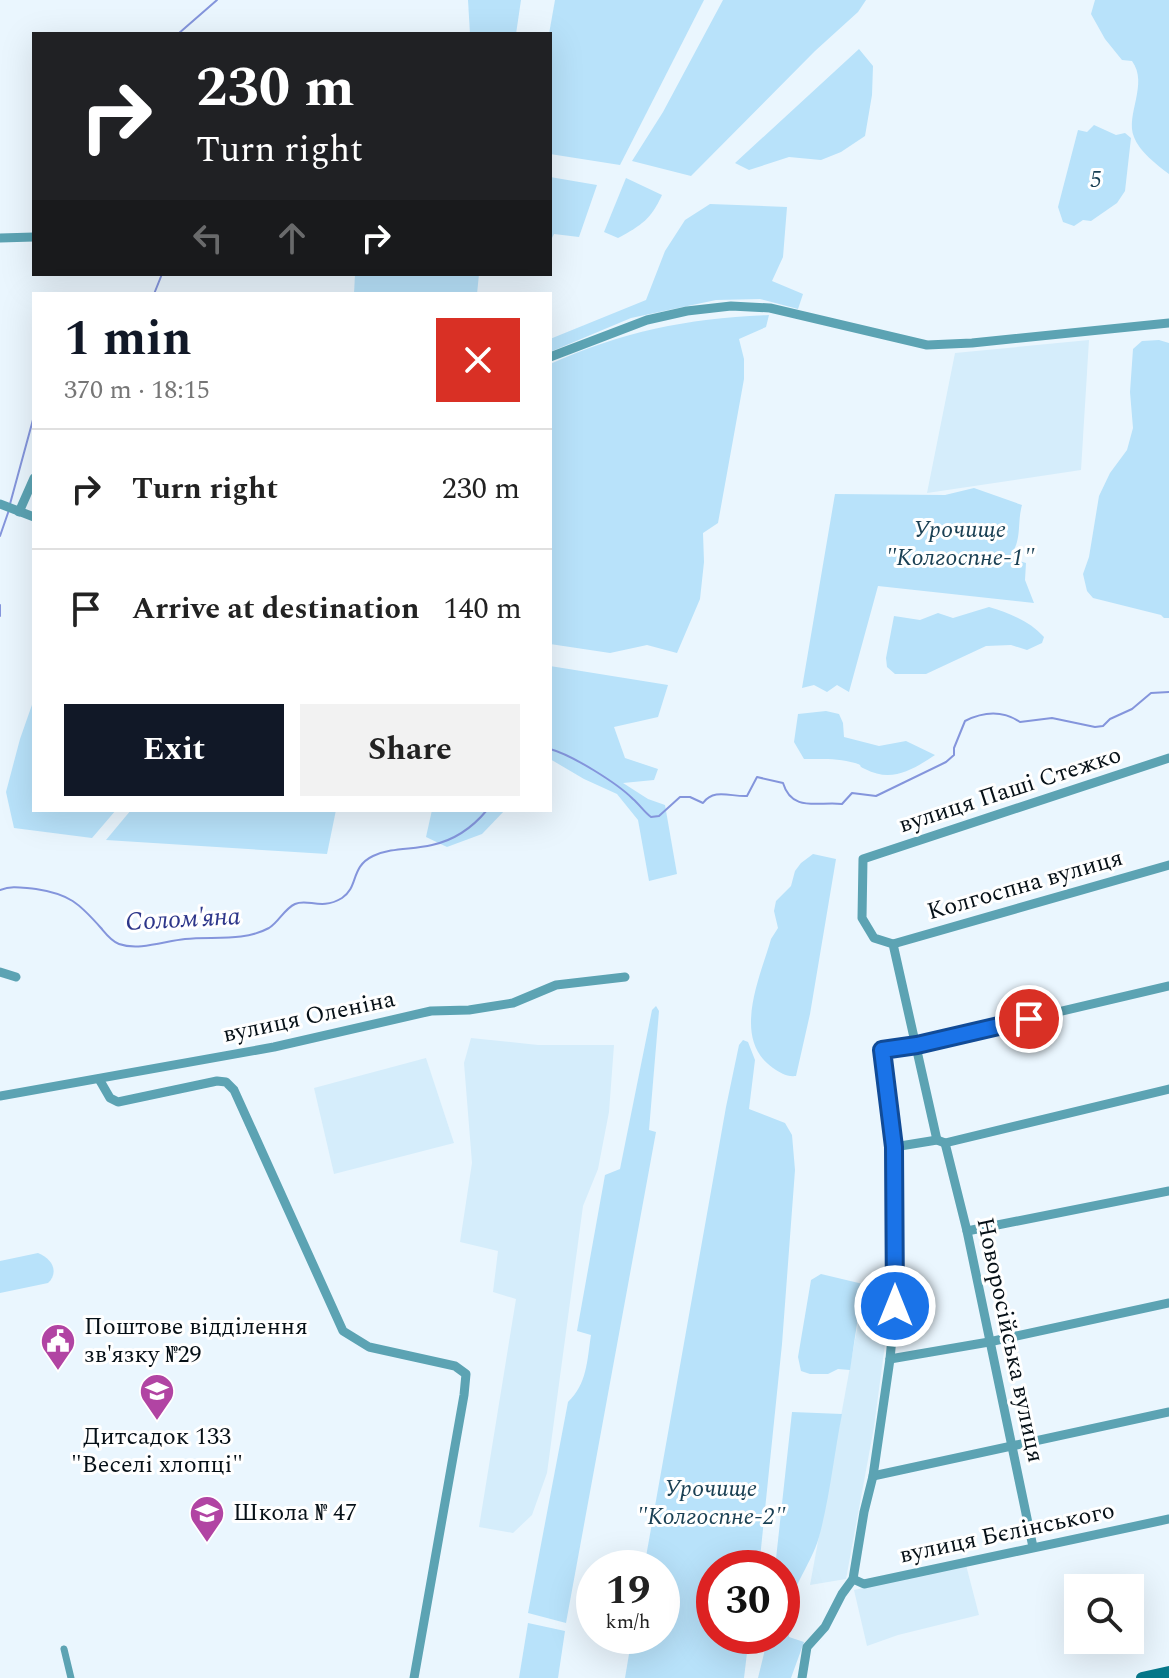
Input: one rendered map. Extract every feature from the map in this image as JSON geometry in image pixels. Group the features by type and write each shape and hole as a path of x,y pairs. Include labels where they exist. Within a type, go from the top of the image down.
{"main road":[{"path":"1142,1678 1169,1672"}],"street":[{"path":"0,238 32,237"},
{"path":"552,356 647,320 731,306 770,308 927,345 1169,323"},
{"path":"16,511 32,482"},
{"path":"0,504 32,516"},
{"name":"вулиця Паші Стежко","path":"893,944 874,938 862,918 863,859 1169,758"},
{"name":"Колгоспна вулиця","path":"893,944 1169,865"},
{"name":"Новоросійська вулиця","path":"893,944 941,1141 967,1231 1033,1547"},
{"path":"0,972 16,977"},
{"name":"вулиця Оленіна","path":"0,1096 274,1047 431,1011 469,1010 513,1003 556,985 625,977"},
{"path":"802,1678 807,1647 825,1627 853,1579 873,1476 890,1359 895,1306 894,1147 882,1050 917,1045 1169,986"},
{"path":"99,1079 110,1098 118,1102 217,1081 226,1082 234,1090 343,1331 369,1347 462,1370 466,1374 414,1678"},
{"path":"894,1147 941,1141 1169,1089"},
{"path":"967,1231 1169,1191"},
{"path":"890,1359 989,1342 1169,1303"},
{"path":"873,1476 1169,1412"},
{"name":"вулиця Бєлінського","path":"853,1579 864,1584 1169,1519"},
{"path":"64,1649 71,1678"}],"shaded area":[{"path":"1089,340 1081,470 927,493 955,353"},
{"path":"471,1038 538,1045 614,1045 609,1112 598,1169 583,1206 547,1473 532,1515 513,1533 479,1527 516,1299 493,1292 498,1251 460,1242 472,1163 464,1063"},
{"path":"426,1058 454,1143 334,1174 314,1088"},
{"path":"861,1307 889,1314 874,1427 846,1579 810,1585"},
{"path":"966,1565 979,1615 867,1646 854,1590"}],"green space":[{"path":"468,0 521,0 516,32 470,32"},
{"path":"555,0 704,0 620,165 552,154 552,32 549,32"},
{"path":"723,0 866,0 858,12 691,176 632,161 663,112"},
{"path":"1095,0 1169,0 1169,174 1136,142 1132,119 1138,89 1137,70 1132,61 1122,60 1105,39 1091,14"},
{"path":"859,49 873,66 865,136 841,152 821,160 789,157 749,170 735,163"},
{"name":"5","path":"1094,125 1116,135 1125,133 1131,138 1125,191 1117,203 1091,221 1083,220 1074,226 1063,222 1058,207 1078,130 1087,132"},
{"path":"552,177 597,185 579,237 554,234 552,238"},
{"path":"626,178 662,195 645,221 618,238 604,232"},
{"path":"710,204 787,207 783,257 772,281 803,294 798,309 760,299 716,300 631,318 552,351 552,338 646,300 665,251 685,220"},
{"path":"355,276 479,276 477,292 354,292"},
{"path":"769,315 766,327 739,339 744,359 744,379 718,523 703,533 700,599 677,653 647,645 610,653 552,644 552,363 631,335 711,319"},
{"name":"Урочище \"Колгоспне-1\"","path":"1142,341 1169,343 1169,618 1093,598 1087,591 1083,574 1089,557 1099,496 1110,473 1127,450 1133,428 1130,392 1133,349"},
{"name":"Урочище \"Колгоспне-1\"","path":"974,488 1022,505 1017,542 1012,553 1016,560 1026,563 1025,580 1034,603 878,586 849,692 837,685 827,692 814,685 802,688 835,494 945,495"},
{"name":"Урочище \"Колгоспне-1\"","path":"989,607 1032,626 1044,637 1042,643 1027,650 1011,645 986,646 926,674 895,674 887,667 894,616 920,620 938,613 953,618"},
{"path":"552,666 668,685 658,717 614,727 625,758 658,769 654,780 623,783 648,799 665,805 677,874 649,881 638,820 617,794 552,760"},
{"path":"32,705 32,812 114,812 92,838 14,828 6,792"},
{"path":"826,711 839,714 844,737 879,746 906,741 935,755 910,770 893,775 875,773 843,760 804,759 794,742 798,714"},
{"path":"129,812 336,812 327,854 106,840"},
{"path":"432,812 503,812 482,834 447,847 426,837"},
{"path":"813,854 836,859 810,1014 796,1076 789,1076 773,1068 760,1056 753,1041 752,1007 771,939 778,928 774,911 776,901 791,886 801,863"},
{"path":"656,1006 659,1011 649,1130 656,1132 579,1550 576,1550 576,1568 566,1623 528,1613 568,1402 583,1380 587,1363 591,1335 577,1331 605,1175 620,1169 652,1010"},
{"name":"Урочище \"Колгоспне-2\"","path":"743,1040 748,1042 755,1060 749,1109 785,1123 792,1135 795,1170 782,1344 761,1550 696,1550 696,1654 747,1654 744,1678 625,1678 629,1654 680,1654 680,1550 647,1550 739,1045"},
{"path":"38,1253 47,1258 54,1270 48,1283 0,1293 0,1261"},
{"path":"821,1274 863,1284 850,1370 810,1374 801,1371 798,1357 811,1280"},
{"name":"Урочище \"Колгоспне-2\"","path":"792,1412 842,1414 819,1537 800,1580 800,1550 777,1550"},
{"path":"528,1623 565,1631 558,1678 519,1678"},
{"name":"Урочище \"Колгоспне-2\"","path":"764,1654 800,1654 791,1678 758,1678"}],"waterway":[{"path":"180,32 217,0"},
{"path":"155,292 161,276"},
{"path":"10,504 32,423"},
{"path":"0,536 9,510"},
{"path":"0,605 0,616"},
{"name":"Солом'яна","path":"552,750 606,778 651,817 659,816 680,797 690,797 703,803 718,794 747,796 757,777 783,783 793,799 800,802 842,804 852,793 876,796 946,762 954,755 965,721 972,718 999,714 1020,722 1052,718 1103,726 1110,719 1132,709 1151,693 1169,692"},
{"name":"Солом'яна","path":"0,890 13,887 36,889 65,897 86,912 111,939 127,946 249,935 269,928 295,904 328,904 342,898 351,888 361,866 373,856 448,840 470,827 485,812"}],"place":[{"name":"Поштове відділення зв'язку №29","path":"58,1372"},
{"name":"Дитсадок 133 \"Веселі хлопці\"","path":"157,1422"},
{"name":"Школа № 47","path":"207,1544"}],"route":[{"path":"895,1306 894,1147 882,1050 1029,1019"}]}
